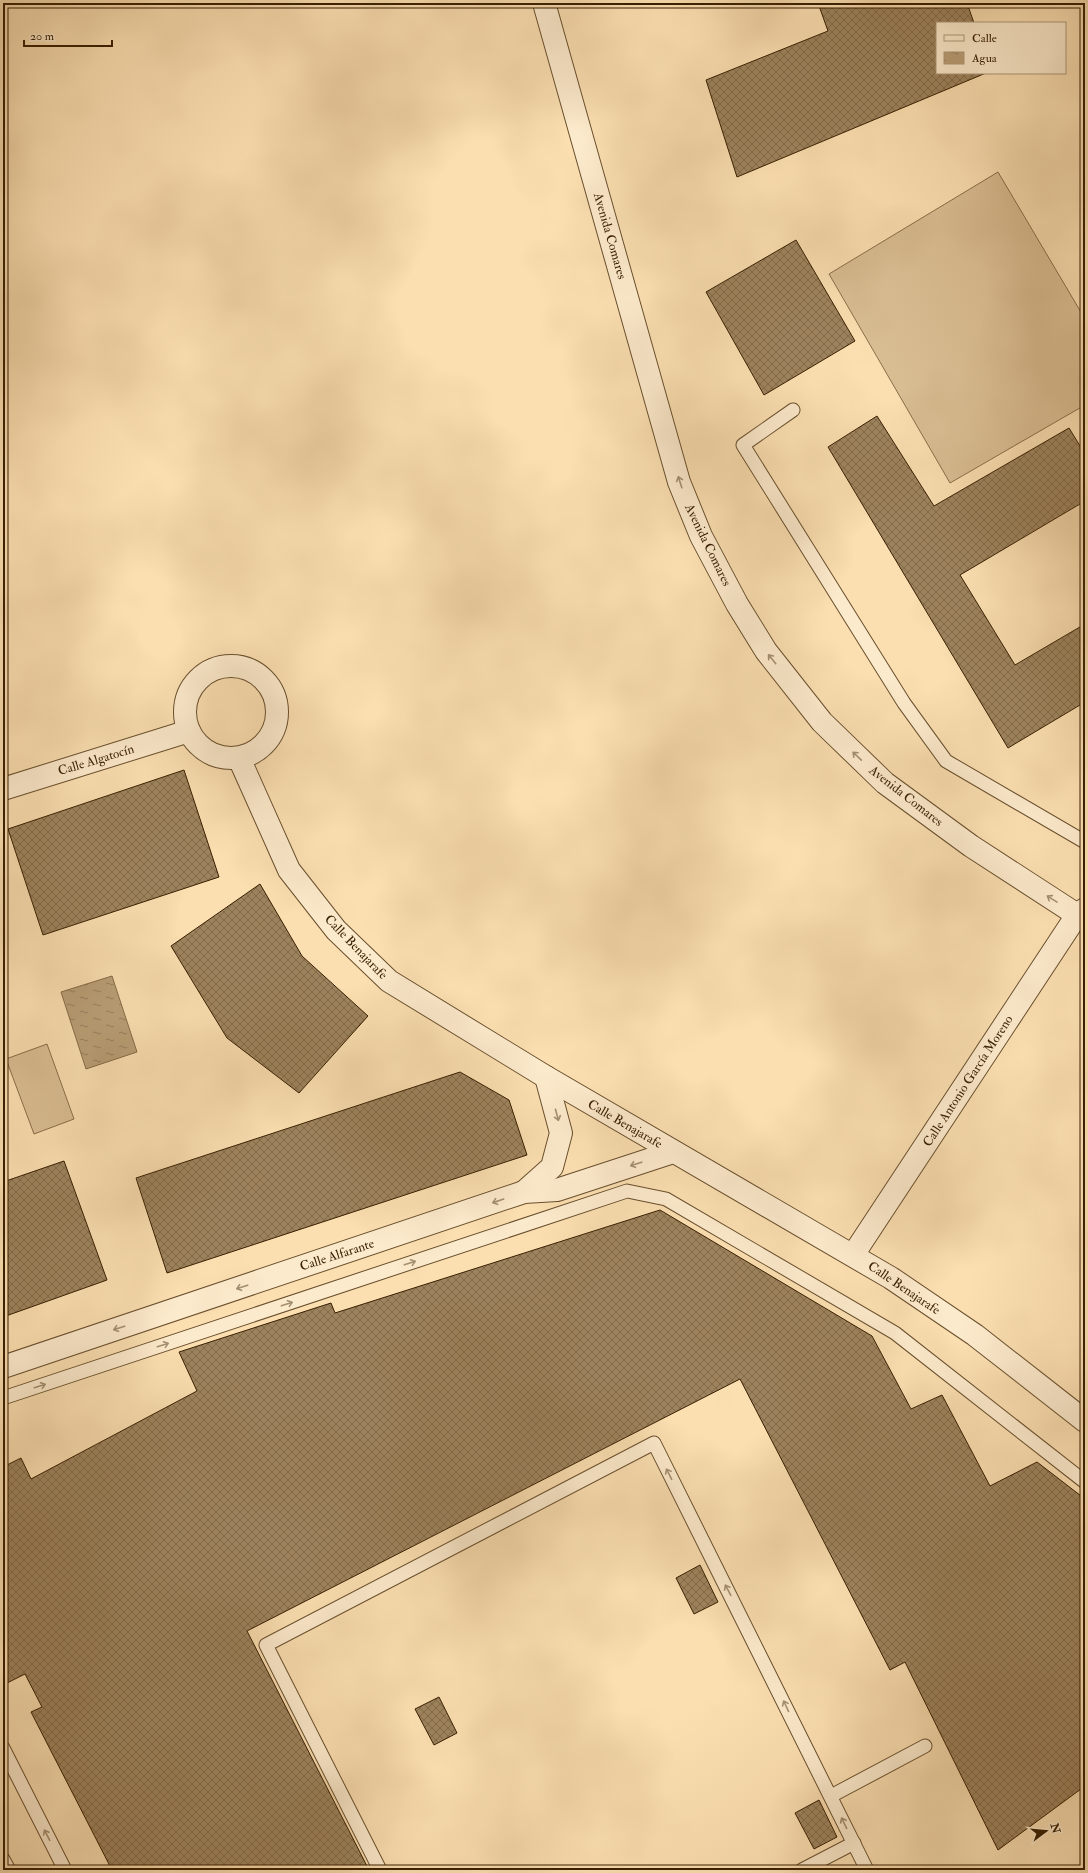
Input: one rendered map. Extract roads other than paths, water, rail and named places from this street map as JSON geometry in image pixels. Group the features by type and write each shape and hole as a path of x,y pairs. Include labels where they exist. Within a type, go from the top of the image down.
{"street":[{"name":"Avenida Comares","path":"544,3 679,482 700,536 737,604 766,651 822,722 885,783 971,846 1082,915"},
{"path":"236,666 251,670 263,679 272,690 277,704 277,719 273,732 264,745 252,753 238,758 224,758 210,754 197,744 189,731 185,715 186,699 197,681 205,674 220,667 236,666"},
{"name":"Calle Algatocín","path":"3,789 189,731"},
{"name":"Calle Benajarafe","path":"238,758 290,870 336,930 389,981 546,1077 891,1278 975,1335 1085,1421"},
{"name":"Calle Antonio García Moreno","path":"853,1255 1082,915"},
{"path":"524,1192 552,1167 562,1133 546,1077"},
{"name":"Calle Alfarante","path":"3,1367 524,1192 557,1190 673,1152"}],"lane":[{"path":"793,410 743,444 904,703 946,761 1085,842"},
{"path":"3,1398 628,1191 666,1199 895,1333 1085,1482"},
{"path":"380,1870 266,1645 654,1443 867,1870"},
{"path":"831,1796 925,1746"},
{"path":"3,1748 65,1870"},
{"path":"802,1870 854,1843"},
{"path":"3,1859 8,1870"}],"water":[{"path":"112,976 137,1052 86,1069 61,992"}]}
